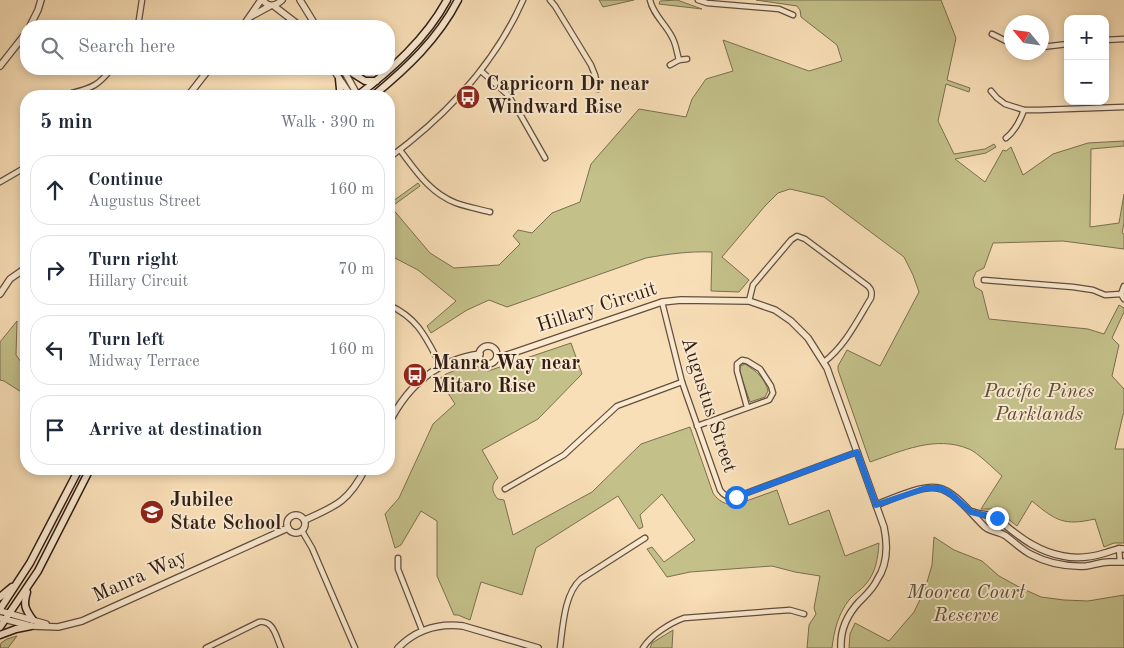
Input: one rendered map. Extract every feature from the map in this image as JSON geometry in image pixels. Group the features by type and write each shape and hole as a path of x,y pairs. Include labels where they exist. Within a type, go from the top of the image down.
{"main road":[{"path":"395,64 411,49 427,30 447,0"},
{"path":"380,90 416,58 435,36 458,0"},
{"path":"354,75 365,81 376,81"},
{"path":"364,90 383,75"},
{"path":"339,78 340,90"},
{"path":"0,610 30,562 77,475"},
{"path":"0,627 38,571 87,475"},
{"path":"0,597 18,582"},
{"path":"0,635 32,623 25,606 29,586"}],"street":[{"path":"33,20 41,0"},
{"path":"139,20 142,0"},
{"path":"250,18 262,0 292,20"},
{"path":"250,18 282,0"},
{"path":"300,0 312,20"},
{"path":"395,154 428,128 458,99 481,71 503,38 523,0"},
{"path":"550,0 591,65 598,89"},
{"path":"650,0 651,5 673,39 679,60"},
{"path":"698,0 722,5 780,9 793,15"},
{"path":"992,34 1004,40"},
{"path":"1109,40 1124,39"},
{"path":"0,66 20,41"},
{"path":"1049,46 1064,44"},
{"path":"670,64 687,59"},
{"path":"481,71 508,95 545,158"},
{"path":"84,90 102,80 106,75"},
{"path":"193,90 205,75"},
{"path":"337,75 350,90"},
{"path":"347,75 353,90"},
{"path":"991,91 1005,104 1024,110 1124,107"},
{"path":"1006,138 1013,132 1024,110"},
{"path":"400,150 434,190 456,203 490,212"},
{"path":"0,182 20,170"},
{"path":"749,301 753,285 797,236 805,239 868,286 872,294 870,298 837,350 824,362"},
{"path":"0,294 10,279 20,272"},
{"path":"984,280 1073,287 1093,290 1105,295 1123,297 1124,286"},
{"name":"Hillary Circuit","path":"497,356 504,356 662,302 680,300 749,301 775,310 791,321 808,338 827,368 886,536 884,568 874,585 848,617 842,633 841,648"},
{"name":"Augustus Street","path":"662,302 682,382 720,490 727,497 736,497 857,452"},
{"path":"395,309 409,317 424,334 441,366"},
{"path":"485,347 491,347 496,350 497,356 494,362 487,364 481,360 480,354 480,351 485,347"},
{"path":"395,411 417,383 441,366 460,357 480,354"},
{"path":"697,426 747,408 769,400 773,393 772,386 760,368 742,360 737,364 736,371 747,408"},
{"path":"505,489 564,455 617,406 682,382"},
{"name":"Manra Way","path":"0,610 5,617 58,627 82,621 288,528 287,522 294,515 299,515 305,520 334,507 351,492 362,475"},
{"path":"876,505 926,488 940,488 951,494 985,527 1004,534 1023,550 1047,561 1067,566 1122,562 1122,549 1074,558 1050,553 1026,541 997,518 971,512"},
{"path":"991,530 992,523 997,518"},
{"path":"288,528 294,533 302,531 305,526 305,520"},
{"path":"302,531 312,548 355,648"},
{"path":"560,648 568,599 576,584 645,538"},
{"path":"398,558 398,569 422,630"},
{"path":"643,648 656,634 684,618 790,610 804,614"},
{"path":"206,648 259,622 263,622 273,628 281,648"},
{"path":"398,648 407,639 422,630 452,625 462,626 538,648"}],"green space":[{"path":"599,0 634,0 603,7"},
{"path":"677,0 702,9 659,4 660,1"},
{"name":"Pacific Pines Parklands","path":"756,0 941,0 956,38 947,80 970,88 969,92 946,84 938,121 954,154 985,149 994,144 996,147 986,153 955,159 985,182 1003,150 1006,151 1011,147 1023,175 1053,154 1088,143 1124,141 1124,146 1091,149 1090,227 1119,223 1124,194 1122,233 1124,234 1124,249 1063,241 993,243 984,268 976,272 973,279 975,287 982,291 989,319 1088,329 1104,334 1119,305 1124,308 1112,338 1119,345 1112,376 1124,389 1124,413 1115,449 1124,449 1124,543 1114,543 1104,547 1095,519 1075,522 1061,520 1032,501 1017,526 998,511 981,509 1002,476 969,449 956,445 931,444 906,449 870,462 838,366 847,350 880,366 919,292 904,257 824,197 790,189 778,193 765,206 722,257 749,280 739,292 711,291 712,252 671,254 646,258 507,307 489,300 467,310 431,333 427,326 456,301 418,270 395,258 395,212 430,253 454,268 499,265 520,244 513,236 518,230 532,233 552,213 580,202 591,164 639,109 686,117 692,99 706,79 733,71 723,40 809,71 842,61 837,45 801,17 797,6"},
{"name":"Pacific Pines Parklands","path":"418,183 420,186 395,204 395,200"},
{"path":"17,321 16,355 20,361 20,391 0,380 0,342"},
{"path":"571,343 582,374 538,419 482,450 498,478 493,485 493,491 498,499 504,500 513,535 592,492 641,444 690,427 713,493 722,502 735,505 777,490 789,525 829,510 845,556 879,543 872,575 864,586 849,600 842,611 835,629 832,648 807,648 809,625 816,614 814,608 820,576 772,566 690,572 667,577 647,549 652,547 664,562 695,540 662,494 640,515 643,527 639,529 618,496 536,548 522,595 481,582 470,620 454,615 437,576 437,521 421,511 401,545 395,548 385,514 399,498 433,424 455,404 439,379 446,374 471,364 488,371"},
{"path":"745,364 765,382 768,391 765,397 750,402 740,373 740,366"},
{"name":"Moorea Court Reserve","path":"934,537 954,550 982,561 999,576 1041,597 1088,601 1124,595 1124,648 849,648 850,634 855,623 889,641 914,612 925,589 932,565"},
{"path":"673,630 672,648 650,648 652,643"},
{"path":"17,636 8,648 0,648 1,643"}],"place":[{"name":"Capricorn Dr near Windward Rise","path":"468,97"},
{"name":"Manra Way near Mitaro Rise","path":"415,375"},
{"name":"Jubilee State School","path":"152,512"}],"route":[{"path":"736,497 857,452 876,505 932,487 940,488 951,494 971,512 997,518"}]}
